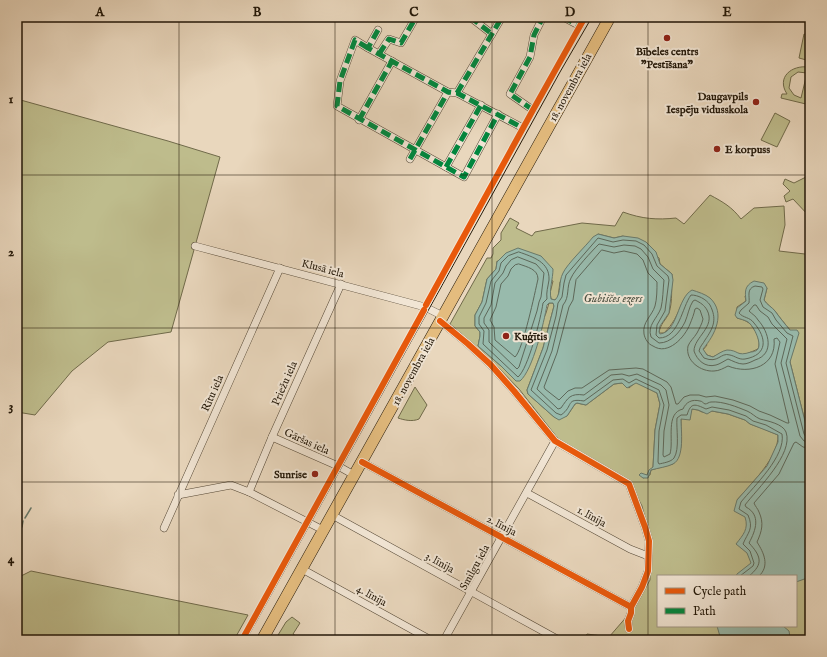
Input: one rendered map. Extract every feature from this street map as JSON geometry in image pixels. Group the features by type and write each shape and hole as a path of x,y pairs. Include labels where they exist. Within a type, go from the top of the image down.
{"main road":[{"name":"18. novembra iela","path":"262,640 610,17"}],"street":[{"path":"379,54 389,39 401,43 416,17"},
{"path":"470,17 492,34"},
{"path":"457,93 502,17"},
{"path":"533,110 510,94 530,57 534,35 543,17"},
{"path":"563,17 580,26"},
{"path":"368,48 378,30"},
{"path":"498,114 464,178 359,120 337,106 340,81 355,40 448,92 457,93 498,114 523,128"},
{"path":"359,120 392,61"},
{"path":"410,159 448,92"},
{"path":"446,167 481,105"},
{"name":"Klusā iela","path":"195,246 341,284 429,309 442,319"},
{"name":"Rītu iela","path":"164,528 280,268"},
{"name":"Priežu iela","path":"249,492 272,437 341,284"},
{"path":"442,319 490,364 555,441 629,484 649,540 648,571 642,587 631,607 628,622 629,629"},
{"name":"Gāršas iela","path":"272,437 338,466 354,475"},
{"name":"Smilgu iela","path":"444,640 555,441"},
{"name":"2. līnija","path":"362,462 631,607"},
{"path":"178,494 230,485 249,492 323,530"},
{"name":"1. līnija","path":"527,493 630,549 648,556"},
{"name":"3. līnija","path":"332,515 559,640"},
{"name":"4. līnija","path":"302,569 431,640"}],"shaded area":[{"path":"804,34 810,36 810,61 799,58"},
{"path":"810,61 810,105 781,98 782,94 787,94 783,82 787,73 796,68 808,67","holes":["798,72 807,73 801,98 794,95 789,88 791,77"]},
{"path":"17,99 220,157 171,332 108,342 72,371 35,415 17,412"},
{"path":"775,113 790,121 777,147 761,140"},
{"path":"810,175 810,217 793,199 786,202 784,196 790,191 783,184 785,179 794,183"},
{"path":"710,195 727,205 741,219 754,208 784,206 785,225 779,251 805,254 810,249 810,435 808,433 790,362 790,330 764,300 767,288 745,296 746,301 737,307 737,318 749,323 756,332 759,343 758,349 744,355 726,351 713,357 707,355 703,350 707,345 682,303 670,326 664,333 659,333 669,313 672,274 660,264 659,258 623,236 614,238 598,234 560,282 558,297 555,300 551,299 550,293 553,281 497,261 496,269 487,279 482,302 475,315 475,326 480,332 478,346 516,381 549,303 553,303 554,306 543,348 527,390 528,394 554,417 567,416 575,404 586,405 614,384 622,383 629,388 636,382 657,393 660,404 655,430 653,467 643,478 650,475 651,470 673,464 681,447 681,418 692,409 702,412 712,411 728,414 778,435 774,452 769,461 737,500 810,524 810,640 583,640 587,634 609,637 635,607 650,580 650,538 642,506 630,483 611,470 559,440 519,389 492,361 450,324 487,258 491,258 493,248 501,240 501,233 510,218 519,223 516,228 532,236 535,232 582,223 615,226 623,212 650,218 676,218 684,224"},
{"path":"415,387 427,405 419,419 411,421 398,418"},
{"path":"31,571 248,615 234,640 17,640 17,578"},
{"path":"292,617 300,623 293,634 302,640 275,640 286,622"}],"water":[{"name":"Gubiščes ezers","path":"598,234 614,238 623,236 638,238 646,242 656,252 660,264 672,274 673,280 669,313 660,326 660,334 666,332 670,327 683,300 692,290 704,294 710,298 715,304 717,310 718,317 715,331 703,349 707,355 713,357 727,350 740,354 756,351 759,348 759,344 753,327 748,322 737,318 735,315 737,308 746,301 745,292 748,285 754,281 764,283 767,288 764,300 765,302 774,310 790,330 797,330 799,333 790,362 808,433 810,435 810,577 797,582 797,575 736,575 751,563 747,553 736,544 745,532 746,528 745,517 734,511 737,500 767,466 778,442 778,435 728,414 712,411 707,414 692,409 690,420 681,419 682,443 677,461 671,465 651,470 648,478 643,478 639,475 641,473 647,475 649,470 653,467 655,430 660,404 657,393 636,383 627,388 622,383 614,384 586,405 575,404 567,416 559,420 528,394 527,390 543,348 554,306 553,303 549,303 547,305 541,334 533,357 525,375 520,381 516,381 478,346 480,332 475,326 475,315 482,302 487,279 496,269 497,262 506,253 518,248 541,256 553,269 551,299 555,300 565,269 593,237"},
{"path":"717,627 784,627 789,631 790,637 785,640 721,640"}],"waterway":[{"path":"25,518 31,508"},
{"path":"22,527 23,521"},
{"path":"19,538 21,531"},
{"path":"17,547 18,543"}],"tram line":[{"path":"246,640 560,72 592,17"}],"marked path":[{"path":"379,54 389,39 401,43 416,17"},
{"path":"470,17 492,34"},
{"path":"457,93 502,17"},
{"path":"533,110 510,94 530,57 534,35 543,17"},
{"path":"563,17 580,26"},
{"path":"378,30 368,48 448,92 457,93 523,128"},
{"path":"368,48 355,40 340,81 337,106 464,177 498,114"},
{"path":"359,120 392,61"},
{"path":"410,159 448,92"},
{"path":"446,167 481,105"}],"cycle path":[{"path":"426,305 585,17"},
{"path":"242,640 424,310"},
{"path":"440,321 490,364 555,441 629,484 649,541 648,571 642,587 631,607 631,613 628,621 629,629"},
{"path":"362,462 631,607"}],"place":[{"name":"Bībeles centrs \"Pestīšana\"","path":"667,38"},
{"name":"Daugavpils Iespēju vidusskola","path":"756,102"},
{"name":"E korpuss","path":"717,149"},
{"name":"Kuģītis","path":"506,336"},
{"name":"Sunrise","path":"315,474"}]}
